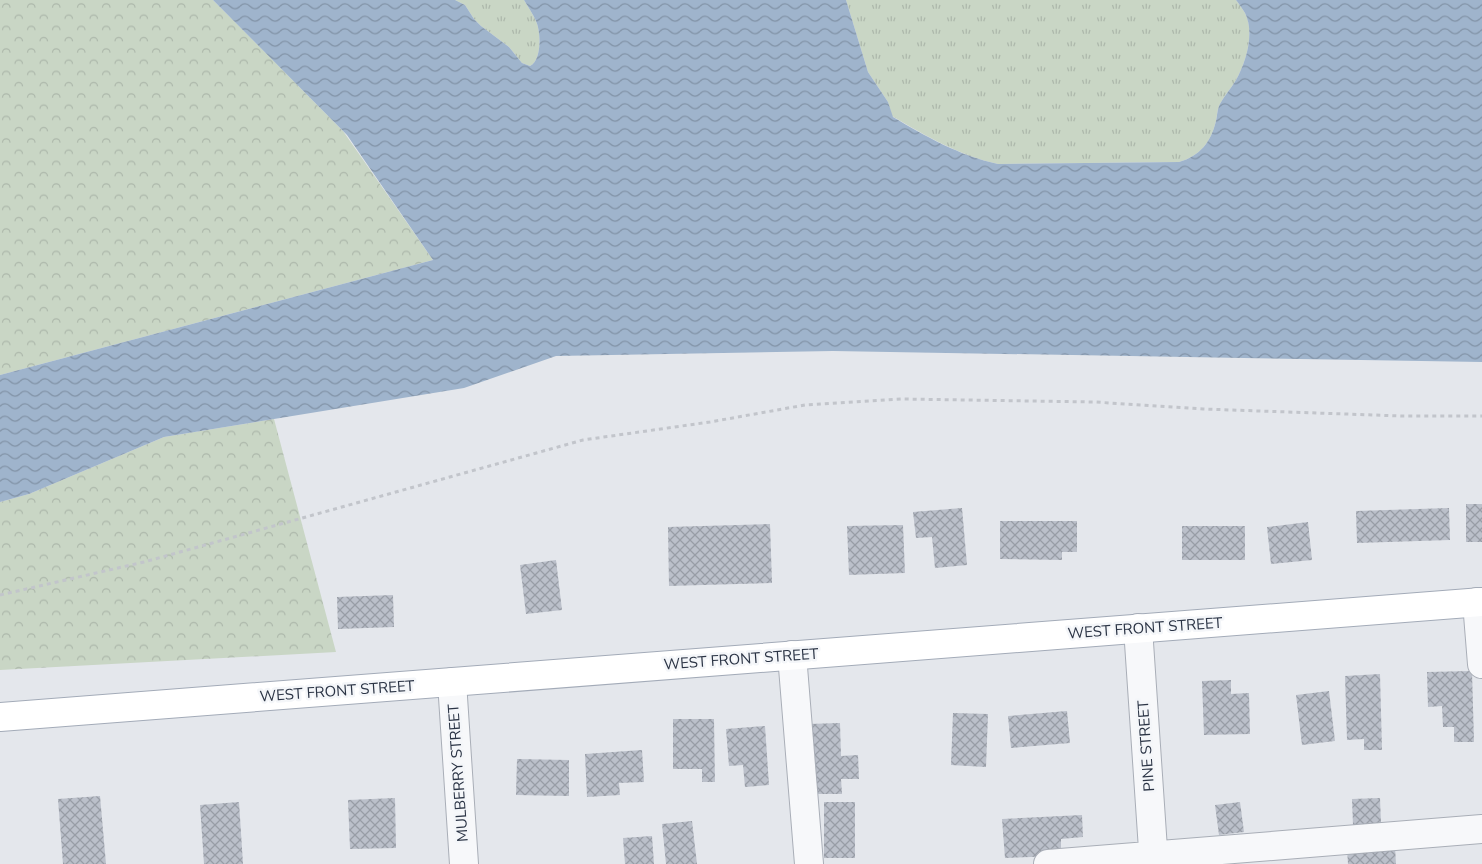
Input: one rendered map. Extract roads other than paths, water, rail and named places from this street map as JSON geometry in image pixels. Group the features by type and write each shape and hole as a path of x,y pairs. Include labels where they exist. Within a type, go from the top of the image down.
{"main road":[{"name":"WEST FRONT STREET","path":"0,717 1480,602"}],"street":[{"path":"1480,602 1482,664"},
{"name":"PINE STREET","path":"1138,628 1154,860"},
{"path":"792,655 809,864"},
{"name":"MULBERRY STREET","path":"452,682 464,864"},
{"path":"1048,864 1154,860 1482,829"}],"water":[{"path":"213,0 455,0 465,5 474,19 509,47 522,63 530,66 537,58 539,32 535,18 524,0 846,0 868,72 888,102 893,117 957,151 998,164 1179,162 1199,152 1208,142 1214,129 1219,106 1236,80 1246,56 1249,38 1248,21 1236,0 1482,0 1482,362 833,351 556,356 464,388 164,437 29,494 0,502 0,375 433,260 347,135"}]}
